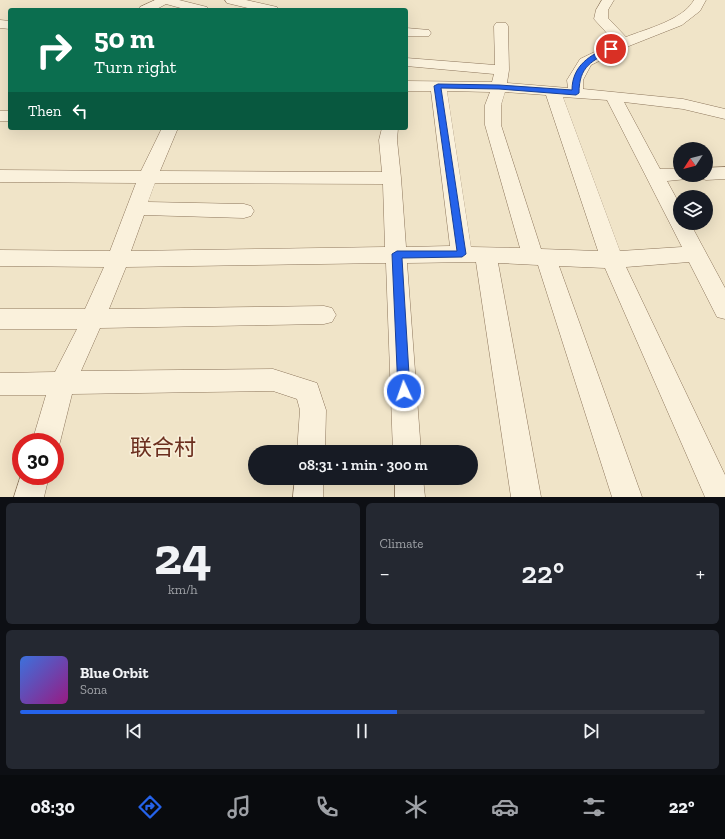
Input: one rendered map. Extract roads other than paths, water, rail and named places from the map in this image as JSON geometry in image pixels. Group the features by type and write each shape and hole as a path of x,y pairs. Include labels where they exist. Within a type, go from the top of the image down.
{"street":[{"path":"149,8 165,0 195,8"},
{"path":"231,0 264,8"},
{"path":"608,0 602,10 601,19 624,43"},
{"path":"576,93 576,80 585,62 624,43 677,22 696,8 700,0"},
{"path":"501,26 502,70 499,87 493,105 493,125 539,258 627,497"},
{"path":"408,32 424,33"},
{"path":"408,62 502,70"},
{"path":"408,86 499,87 613,96 684,104 725,114"},
{"path":"438,86 462,254"},
{"path":"553,92 612,260 720,497"},
{"path":"613,96 725,310"},
{"path":"48,433 62,384 93,319 118,259 148,176 169,130"},
{"path":"390,130 388,140 397,254 407,445"},
{"path":"713,174 725,173"},
{"path":"654,175 673,175"},
{"path":"0,176 392,178"},
{"path":"137,208 244,211"},
{"path":"0,258 118,259 462,254 612,260 695,254"},
{"path":"486,255 526,497"},
{"path":"0,319 324,315"},
{"path":"0,384 273,380 308,391 313,410 310,445"},
{"path":"29,497 32,485"},
{"path":"308,497 309,485"},
{"path":"409,485 410,497"}],"district":[{"name":"联合村","path":"163,447"}]}
